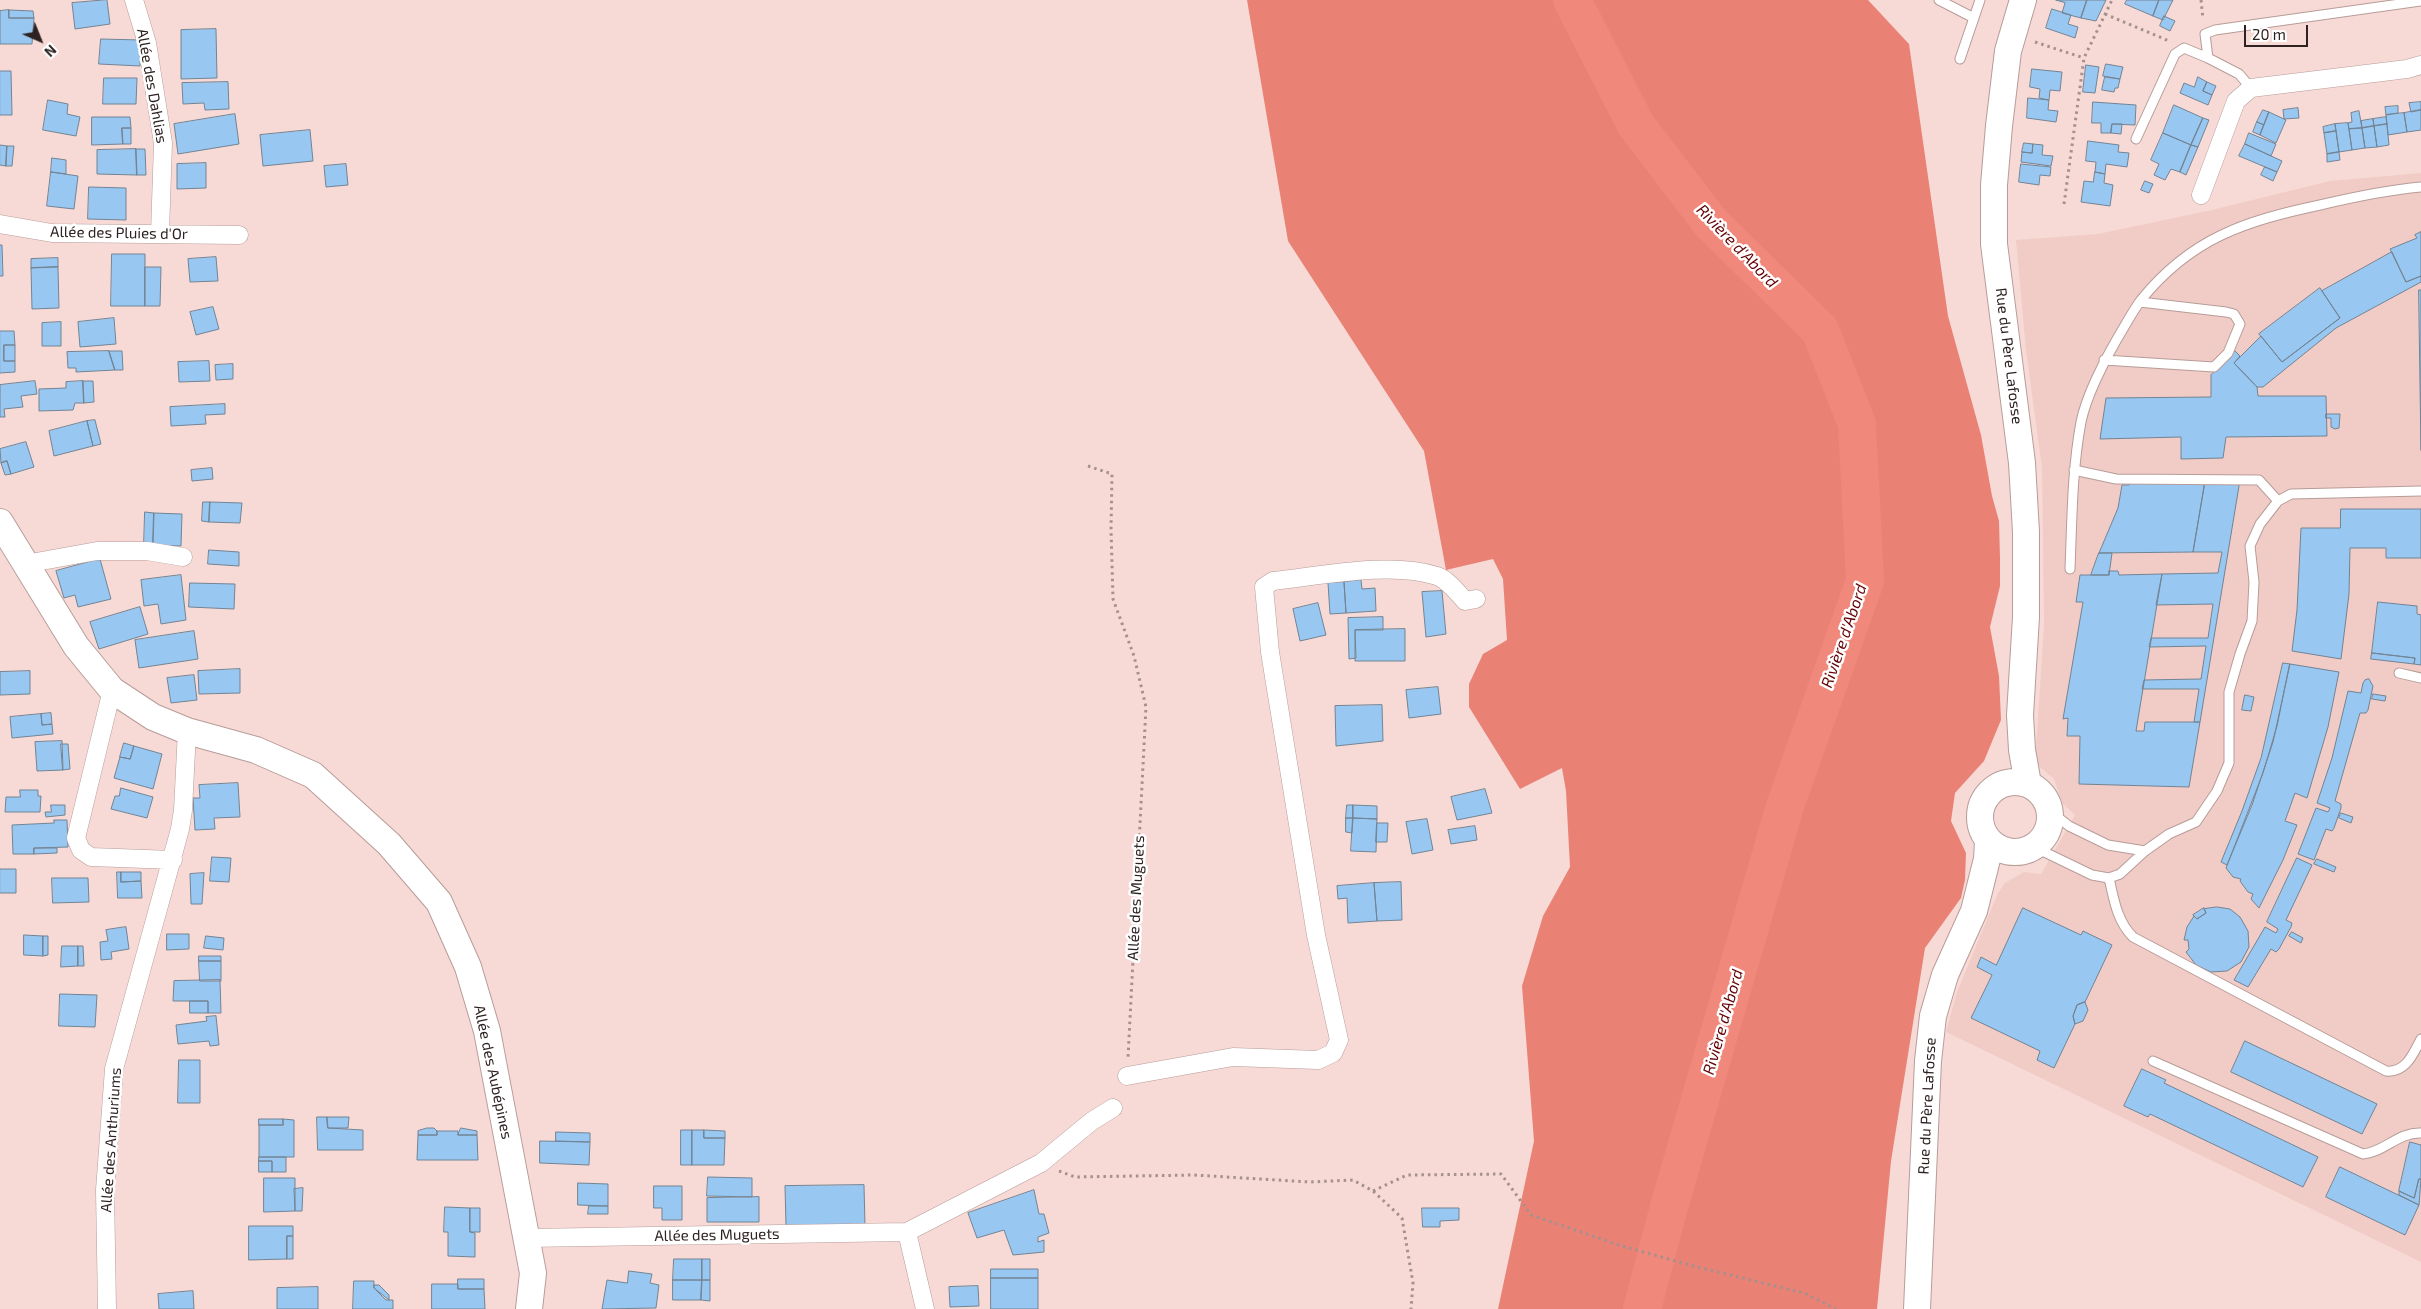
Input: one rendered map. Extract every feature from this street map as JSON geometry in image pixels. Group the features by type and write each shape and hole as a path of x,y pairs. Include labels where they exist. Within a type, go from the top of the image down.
{"street":[{"name":"Allée des Dahlias","path":"134,0 147,43 163,143 160,233"},
{"name":"Rue du Père Lafosse","path":"2023,0 2008,52 1994,185 1994,234 2022,463 2026,532 2026,617 2020,715 2022,750 2028,784"},
{"path":"2201,195 2236,101 2251,88 2407,69 2421,65"},
{"name":"Allée des Pluies d'Or","path":"0,224 52,233 239,235"},
{"name":"Allée des Aubépines","path":"0,522 76,646 112,690 153,717 187,731 256,750 313,775 389,844 439,902 468,967 487,1031 533,1272 529,1309"},
{"path":"26,564 97,551 147,551 183,557"},
{"path":"1127,1076 1233,1057 1318,1060 1333,1053 1339,1040 1314,926 1270,652 1264,586 1273,581 1399,569 1438,576 1465,601 1476,599"},
{"path":"112,690 76,838 81,850 91,857 173,860"},
{"name":"Rue du Père Lafosse","path":"1998,785 2020,715"},
{"name":"Allée des Anthuriums","path":"107,1309 105,1190 114,1069 173,860 183,810 187,731"},
{"path":"2008,782 2028,784 2038,790 2046,800 2050,811 2049,825 2044,837 2025,850 2005,852 1988,841 1982,832 1980,810 1990,792 1998,785 2008,782"},
{"name":"Rue du Père Lafosse","path":"1917,1309 1928,1061 1933,1016 1945,975 1974,911 1987,859 1988,841"},
{"name":"Rue du Père Lafosse","path":"1974,911 2025,850"},
{"name":"Allée des Muguets","path":"526,1238 907,1232 1040,1163 1092,1121 1113,1108"},
{"path":"907,1232 926,1309"}],"lane":[{"path":"1939,0 1974,18"},
{"path":"1960,59 1980,0"},
{"path":"2208,58 2205,34 2215,30 2421,1"},
{"path":"2136,139 2175,54 2184,48 2239,74 2251,88"},
{"path":"2070,569 2074,470 2081,420 2104,360 2140,302 2161,277 2192,251 2231,229 2290,211 2389,190 2421,188"},
{"path":"2104,360 2214,367 2228,353 2240,324 2234,314 2226,312 2140,302"},
{"path":"2074,470 2116,479 2260,480 2278,501"},
{"path":"2025,850 2092,875 2109,878 2120,874 2144,851 2169,834 2196,822 2217,790 2229,763 2229,692 2252,621 2254,582 2250,546 2260,524 2278,501 2291,494 2309,492 2421,491"},
{"path":"2399,674 2421,678"},
{"path":"2050,811 2068,826 2108,845 2144,851"},
{"path":"2109,878 2118,917 2133,936 2386,1071 2394,1072 2403,1067 2421,1039"},
{"path":"2153,1061 2363,1154 2378,1150 2403,1135 2421,1133"}],"path":[{"path":"2064,204 2084,58 2112,0"},
{"path":"2105,14 2184,48"},
{"path":"2013,35 2084,58"},
{"name":"Allée des Muguets","path":"1088,466 1112,474 1113,599 1134,656 1146,707 1127,1076"},
{"path":"1040,1163 1075,1177 1194,1175 1310,1182 1352,1180 1373,1191 1402,1218 1413,1283 1411,1309"},
{"path":"1373,1191 1407,1175 1500,1174 1531,1215 1622,1246 1697,1267 1804,1293 1836,1309"}],"shaded area":[{"path":"1247,0 1868,0 1909,44 1948,316 1981,435 1992,496 1999,521 2000,586 1990,627 1999,676 2001,720 1984,761 1955,793 1951,821 1966,853 1965,880 1961,898 1925,948 1891,1161 1877,1309 1498,1309 1534,1141 1522,986 1543,916 1570,867 1566,791 1562,768 1520,789 1469,707 1469,684 1483,654 1507,640 1503,579 1493,559 1446,570 1424,451 1288,241"},
{"path":"2421,173 2421,1262 1946,1032 1957,992 1998,893 2005,883 2024,872 2041,874 2075,815 2062,803 2054,779 2035,763 2044,624 2042,468 2026,350 2016,240 2098,234 2212,210 2330,181"}],"building":[{"path":"107,0 110,24 75,29 72,3"},
{"path":"2056,0 2087,0 2081,18 2062,13 2065,3"},
{"path":"2087,0 2106,0 2096,21 2081,18"},
{"path":"2127,0 2159,0 2153,16 2125,4"},
{"path":"2159,0 2173,0 2163,20 2153,16"},
{"path":"2052,9 2071,15 2068,24 2078,27 2075,38 2046,28"},
{"path":"9,10 9,18 34,18 32,44 0,44 0,11"},
{"path":"9,10 33,11 34,18 9,18"},
{"path":"2164,16 2175,21 2170,31 2160,26"},
{"path":"216,29 217,78 181,79 181,30"},
{"path":"101,39 141,40 140,66 99,64"},
{"path":"2106,64 2123,67 2120,79 2103,76"},
{"path":"2086,65 2099,67 2095,93 2083,92"},
{"path":"2032,69 2062,72 2060,91 2050,90 2049,100 2039,98 2040,89 2030,87"},
{"path":"0,71 11,71 12,115 0,115"},
{"path":"2105,77 2120,79 2118,88 2115,88 2114,92 2102,90"},
{"path":"2198,77 2207,82 2203,91 2212,95 2208,105 2180,93 2184,83 2194,87"},
{"path":"104,78 137,78 136,104 103,104"},
{"path":"228,82 229,109 205,110 204,103 183,104 182,83"},
{"path":"2207,82 2216,86 2212,95 2203,91"},
{"path":"2028,98 2049,100 2048,110 2058,111 2056,122 2027,118"},
{"path":"48,100 68,104 67,114 80,117 76,136 43,130"},
{"path":"2093,102 2136,105 2135,125 2112,124 2111,133 2101,133 2101,123 2092,123"},
{"path":"2421,102 2421,110 2411,112 2409,103"},
{"path":"2174,105 2203,118 2191,145 2163,133"},
{"path":"2398,106 2398,113 2386,115 2385,107"},
{"path":"2298,108 2299,118 2284,119 2283,110"},
{"path":"2263,110 2269,112 2264,125 2257,122"},
{"path":"2421,110 2421,130 2407,132 2404,113"},
{"path":"2359,111 2362,128 2349,129 2348,123 2352,122 2351,113"},
{"path":"2269,112 2286,120 2276,143 2260,135"},
{"path":"2404,113 2407,132 2388,135 2386,115"},
{"path":"235,114 239,144 178,154 174,124"},
{"path":"92,117 130,117 131,128 122,128 123,144 92,145"},
{"path":"2386,117 2387,124 2374,126 2373,119"},
{"path":"2203,118 2209,120 2198,147 2191,145"},
{"path":"2373,119 2374,126 2362,128 2361,121"},
{"path":"2257,122 2264,125 2260,135 2253,132"},
{"path":"2348,123 2352,150 2339,152 2335,124"},
{"path":"2112,124 2122,124 2121,134 2111,133"},
{"path":"2335,124 2336,131 2324,133 2323,127"},
{"path":"2387,124 2389,145 2377,147 2374,126"},
{"path":"2374,126 2377,147 2365,148 2362,128"},
{"path":"122,128 131,128 131,144 123,144"},
{"path":"2362,128 2365,148 2352,150 2349,129"},
{"path":"310,130 313,161 263,166 260,135"},
{"path":"2336,131 2339,152 2327,154 2324,133"},
{"path":"2163,133 2191,145 2180,172 2171,169 2165,180 2154,175 2159,164 2151,160"},
{"path":"2249,133 2276,144 2271,156 2245,144"},
{"path":"2088,141 2119,145 2118,152 2129,153 2127,167 2106,164 2105,174 2095,172 2096,162 2086,161"},
{"path":"2024,143 2033,144 2032,153 2022,152"},
{"path":"2033,144 2043,145 2042,155 2053,156 2051,166 2021,162 2022,152 2032,153"},
{"path":"2245,144 2282,161 2277,172 2239,156"},
{"path":"0,145 7,146 6,166 0,165"},
{"path":"2191,145 2198,147 2186,175 2180,172"},
{"path":"7,146 14,146 12,166 6,166"},
{"path":"136,149 137,175 97,174 97,150"},
{"path":"136,149 145,149 146,175 137,175"},
{"path":"2339,152 2340,160 2327,162 2327,154"},
{"path":"52,158 66,160 66,174 51,172"},
{"path":"206,163 206,188 177,189 177,164"},
{"path":"346,164 348,185 326,187 324,166"},
{"path":"2021,164 2051,167 2050,176 2040,175 2039,185 2019,182"},
{"path":"2265,167 2277,172 2273,181 2261,175"},
{"path":"51,172 78,176 74,209 47,206"},
{"path":"2095,172 2105,174 2104,183 2113,185 2110,206 2081,202 2084,181 2093,182"},
{"path":"2145,181 2153,184 2149,193 2141,190"},
{"path":"89,187 126,188 126,220 88,219"},
{"path":"2421,232 2421,276 2406,282 2390,249 2417,238 2415,235"},
{"path":"0,245 2,245 3,276 0,276"},
{"path":"2392,252 2406,282 2421,276 2421,282 2336,328 2263,387 2257,387 2234,363 2261,336 2282,362 2340,318 2322,291"},
{"path":"112,254 145,254 145,306 111,306"},
{"path":"216,257 218,281 190,282 188,259"},
{"path":"58,258 58,267 31,268 31,259"},
{"path":"58,267 59,308 32,309 31,268"},
{"path":"145,267 161,267 160,306 145,306"},
{"path":"2320,288 2340,318 2282,362 2259,334"},
{"path":"2419,290 2421,290 2421,450"},
{"path":"213,307 219,329 196,335 190,312"},
{"path":"114,318 116,344 80,347 78,322"},
{"path":"61,322 61,346 42,346 42,323"},
{"path":"0,331 14,331 15,345 4,345 4,361 15,361 15,372 0,373"},
{"path":"4,345 15,345 15,361 4,361"},
{"path":"109,351 115,370 76,372 76,368 68,368 67,352"},
{"path":"109,351 122,351 123,370 115,370"},
{"path":"2235,351 2240,356 2234,363 2257,387 2258,396 2326,396 2327,436 2226,437 2223,458 2181,459 2181,437 2100,439 2106,398 2211,397 2211,375"},
{"path":"209,361 210,381 179,382 178,362"},
{"path":"233,364 233,379 216,380 215,365"},
{"path":"35,381 37,394 21,396 23,407 4,409 5,417 0,417 0,385"},
{"path":"83,381 93,381 94,402 84,403"},
{"path":"83,381 84,403 75,403 73,410 39,411 39,389 66,388 66,382"},
{"path":"225,404 225,414 205,415 206,424 171,426 170,407"},
{"path":"2326,414 2340,414 2339,428 2331,427 2331,418 2326,418"},
{"path":"95,420 101,444 93,446 87,421"},
{"path":"87,421 93,446 54,456 49,431"},
{"path":"26,442 34,467 11,474 7,461 1,463 0,449"},
{"path":"7,461 11,474 5,475 1,463"},
{"path":"212,468 213,479 192,481 191,470"},
{"path":"2240,480 2200,722 2194,722 2199,689 2142,689 2144,680 2201,679 2206,646 2149,647 2151,638 2208,638 2213,604 2156,605 2162,574 2218,573 2222,552 2193,552 2205,481"},
{"path":"2205,481 2193,552 2099,553 2118,508 2122,485 2129,485 2131,482"},
{"path":"203,502 210,502 209,522 202,521"},
{"path":"210,502 242,503 240,523 209,522"},
{"path":"2341,509 2421,509 2421,558 2386,558 2386,548 2350,548 2349,594 2341,659 2292,651 2297,610 2301,528 2340,528"},
{"path":"145,512 154,513 153,545 144,545"},
{"path":"154,513 182,514 181,546 153,545"},
{"path":"209,550 239,552 239,566 208,564"},
{"path":"2099,553 2112,553 2109,575 2091,575"},
{"path":"100,559 111,599 78,607 75,595 64,598 56,571"},
{"path":"2109,571 2118,571 2119,575 2162,574 2136,731 2144,731 2145,722 2200,722 2189,787 2079,784 2080,736 2067,736 2068,718 2063,719 2083,602 2076,602 2080,575 2109,575"},
{"path":"181,575 186,620 161,624 158,604 144,606 141,580"},
{"path":"1361,580 1362,589 1375,588 1376,611 1346,613 1344,582"},
{"path":"1344,582 1346,613 1330,614 1328,583"},
{"path":"190,583 235,584 234,609 189,607"},
{"path":"1442,591 1446,634 1426,637 1422,592"},
{"path":"2378,602 2417,606 2417,614 2421,615 2421,665 2414,664 2415,658 2372,653"},
{"path":"1318,603 1326,635 1300,641 1293,609"},
{"path":"140,607 148,634 99,649 90,622"},
{"path":"1383,617 1383,630 1355,630 1356,658 1349,659 1348,618"},
{"path":"1405,629 1405,661 1355,661 1355,630"},
{"path":"194,631 198,659 139,668 135,640"},
{"path":"2372,653 2415,658 2414,664 2371,659"},
{"path":"2283,663 2290,664 2273,742 2252,805 2227,865 2221,862 2261,758"},
{"path":"2290,664 2339,672 2328,727 2307,798 2295,793 2285,821 2297,825 2283,860 2259,908 2251,899 2253,894 2248,892 2240,881 2241,879 2233,877 2226,868 2263,773 2277,726"},
{"path":"240,669 240,693 199,694 198,671"},
{"path":"30,671 30,694 0,695 0,672"},
{"path":"194,675 197,700 171,703 167,678"},
{"path":"2369,679 2373,686 2368,710 2366,713 2360,713 2335,801 2341,804 2341,808 2332,831 2326,829 2314,860 2298,854 2316,808 2328,812 2330,808 2317,803 2332,758 2348,691 2361,693 2363,683"},
{"path":"1438,687 1441,714 1409,718 1406,690"},
{"path":"2373,694 2386,696 2385,701 2372,699"},
{"path":"2245,695 2254,697 2251,711 2242,710"},
{"path":"1382,705 1383,741 1336,746 1335,706"},
{"path":"51,713 52,724 42,725 41,714"},
{"path":"41,714 42,725 52,724 53,734 12,738 10,717"},
{"path":"62,741 63,770 37,771 35,742"},
{"path":"124,743 134,746 130,759 120,757"},
{"path":"61,744 68,744 70,769 63,770"},
{"path":"134,746 162,754 153,789 114,778 120,757 130,759"},
{"path":"238,783 240,817 214,818 215,829 195,830 193,798 200,798 199,785"},
{"path":"121,788 153,797 147,818 111,809 115,796 119,796"},
{"path":"1485,789 1492,813 1457,820 1451,797"},
{"path":"20,790 38,790 38,796 41,796 40,812 5,812 6,797 20,797"},
{"path":"51,805 65,805 65,815 46,817 45,812 51,812"},
{"path":"1347,805 1353,805 1353,818 1346,818"},
{"path":"1353,805 1377,806 1377,819 1353,818"},
{"path":"2341,813 2353,817 2351,823 2339,818"},
{"path":"1346,818 1353,818 1352,833 1346,832"},
{"path":"1353,818 1377,819 1376,852 1351,851"},
{"path":"1427,819 1433,850 1412,854 1406,822"},
{"path":"54,820 67,820 68,847 34,848 34,854 13,854 12,825 54,823"},
{"path":"1377,823 1388,823 1387,842 1376,842"},
{"path":"1475,826 1477,840 1451,844 1448,830"},
{"path":"34,848 57,848 57,853 34,854"},
{"path":"212,857 231,858 229,882 210,881"},
{"path":"2297,858 2312,865 2286,920 2292,923 2291,927 2279,949 2276,952 2271,949 2248,987 2234,980 2265,927 2276,933 2278,929 2267,922"},
{"path":"2317,859 2336,867 2334,872 2314,864"},
{"path":"0,869 16,869 16,893 0,893"},
{"path":"117,872 121,872 121,882 141,881 142,898 118,898"},
{"path":"121,872 141,872 141,881 121,882"},
{"path":"204,873 202,904 191,904 190,874"},
{"path":"52,878 88,878 89,902 53,903"},
{"path":"1401,882 1402,920 1377,921 1374,883"},
{"path":"1374,883 1377,921 1348,923 1347,898 1338,899 1337,886"},
{"path":"2217,907 2230,909 2240,917 2248,931 2249,947 2241,962 2227,971 2211,972 2196,965 2186,952 2189,949 2188,940 2184,940 2187,927 2194,916 2197,919 2206,913 2204,909"},
{"path":"2023,908 2081,935 2083,931 2112,945 2085,1002 2077,1005 2073,1016 2075,1024 2054,1068 2037,1060 2040,1051 1971,1018 1992,975 1977,967 1981,957 1996,965"},
{"path":"2204,908 2206,913 2197,919 2193,915"},
{"path":"126,927 129,949 111,952 112,959 101,960 100,942 108,941 106,930"},
{"path":"2292,932 2303,938 2301,943 2289,936"},
{"path":"167,934 189,934 189,949 167,950"},
{"path":"24,935 43,936 43,956 24,955"},
{"path":"43,936 48,936 48,955 43,956"},
{"path":"206,936 224,938 223,950 204,948"},
{"path":"62,946 78,946 78,966 61,967"},
{"path":"78,946 83,946 84,966 78,966"},
{"path":"199,956 221,956 221,961 199,961"},
{"path":"199,961 221,961 221,981 200,981"},
{"path":"220,980 221,1013 208,1013 208,1001 173,1001 174,981"},
{"path":"60,994 97,995 95,1027 59,1026"},
{"path":"190,1001 208,1001 208,1013 190,1013"},
{"path":"2085,1002 2088,1010 2083,1021 2075,1024 2073,1016 2077,1005"},
{"path":"216,1016 219,1045 210,1046 209,1041 178,1044 176,1025 207,1021 206,1017"},
{"path":"2245,1041 2377,1104 2362,1134 2231,1072"},
{"path":"179,1060 200,1060 200,1103 178,1103"},
{"path":"2142,1069 2166,1080 2164,1083 2318,1157 2303,1187 2150,1114 2148,1117 2124,1106"},
{"path":"317,1117 327,1117 328,1128 363,1130 363,1150 318,1150"},
{"path":"327,1117 349,1117 348,1128 328,1128"},
{"path":"259,1119 283,1119 283,1125 259,1125"},
{"path":"283,1119 294,1120 294,1157 259,1157 259,1125 283,1125"},
{"path":"434,1128 437,1131 437,1135 418,1135 418,1131"},
{"path":"461,1128 477,1131 477,1135 458,1135"},
{"path":"681,1130 692,1130 692,1165 681,1165"},
{"path":"692,1130 704,1130 704,1138 725,1138 724,1165 692,1165"},
{"path":"704,1130 725,1131 725,1138 704,1138"},
{"path":"437,1131 458,1131 458,1135 477,1135 478,1160 417,1160 418,1135 437,1135"},
{"path":"556,1132 590,1133 590,1142 556,1141"},
{"path":"540,1141 590,1142 589,1165 540,1163"},
{"path":"2410,1142 2421,1145 2421,1179 2419,1179 2414,1198 2399,1191"},
{"path":"259,1157 286,1157 286,1172 272,1172 272,1161 259,1161"},
{"path":"259,1161 272,1161 272,1172 259,1172"},
{"path":"2340,1167 2419,1205 2405,1235 2326,1197"},
{"path":"708,1177 752,1178 752,1197 707,1196"},
{"path":"264,1178 295,1178 295,1211 264,1212"},
{"path":"2419,1179 2421,1179 2419,1205 2399,1195 2399,1191 2414,1198"},
{"path":"578,1183 608,1184 608,1206 578,1205"},
{"path":"864,1185 865,1226 786,1226 785,1186"},
{"path":"654,1186 682,1186 682,1220 662,1220 662,1208 654,1208"},
{"path":"303,1188 302,1211 295,1211 294,1189"},
{"path":"1034,1190 1039,1214 1044,1214 1049,1233 1038,1237 1038,1242 1044,1240 1044,1252 1013,1255 1004,1230 977,1238 968,1213"},
{"path":"759,1197 759,1222 707,1222 707,1198"},
{"path":"589,1206 608,1206 608,1214 588,1214"},
{"path":"445,1207 470,1208 470,1232 475,1233 475,1257 448,1256 448,1232 444,1232"},
{"path":"470,1208 480,1208 480,1232 470,1232"},
{"path":"1422,1208 1459,1208 1459,1220 1440,1221 1440,1227 1423,1227"},
{"path":"249,1226 293,1226 293,1236 287,1236 287,1259 249,1260"},
{"path":"287,1236 293,1236 293,1259 287,1259"},
{"path":"674,1259 702,1259 702,1280 673,1280"},
{"path":"702,1259 710,1259 710,1280 702,1280"},
{"path":"991,1269 1038,1269 1038,1278 991,1278"},
{"path":"629,1271 652,1274 650,1283 659,1285 656,1308 602,1309 607,1280 627,1283"},
{"path":"991,1278 1038,1278 1038,1309 991,1309"},
{"path":"458,1279 484,1279 484,1289 458,1289"},
{"path":"673,1280 702,1280 701,1300 673,1300"},
{"path":"702,1280 710,1280 710,1301 701,1300"},
{"path":"354,1281 374,1281 374,1288 386,1300 393,1300 393,1309 353,1309"},
{"path":"432,1284 458,1284 458,1289 484,1289 485,1309 432,1309"},
{"path":"374,1285 379,1285 389,1295 389,1300 374,1288"},
{"path":"978,1286 979,1306 950,1307 949,1287"},
{"path":"318,1287 318,1309 277,1309 277,1288"},
{"path":"193,1291 194,1309 159,1309 158,1294"}],"waterway":[{"name":"Rivière d'Abord","path":"1572,0 1636,125 1711,223 1820,330 1857,424 1865,581 1785,806 1669,1207 1642,1309"}]}
